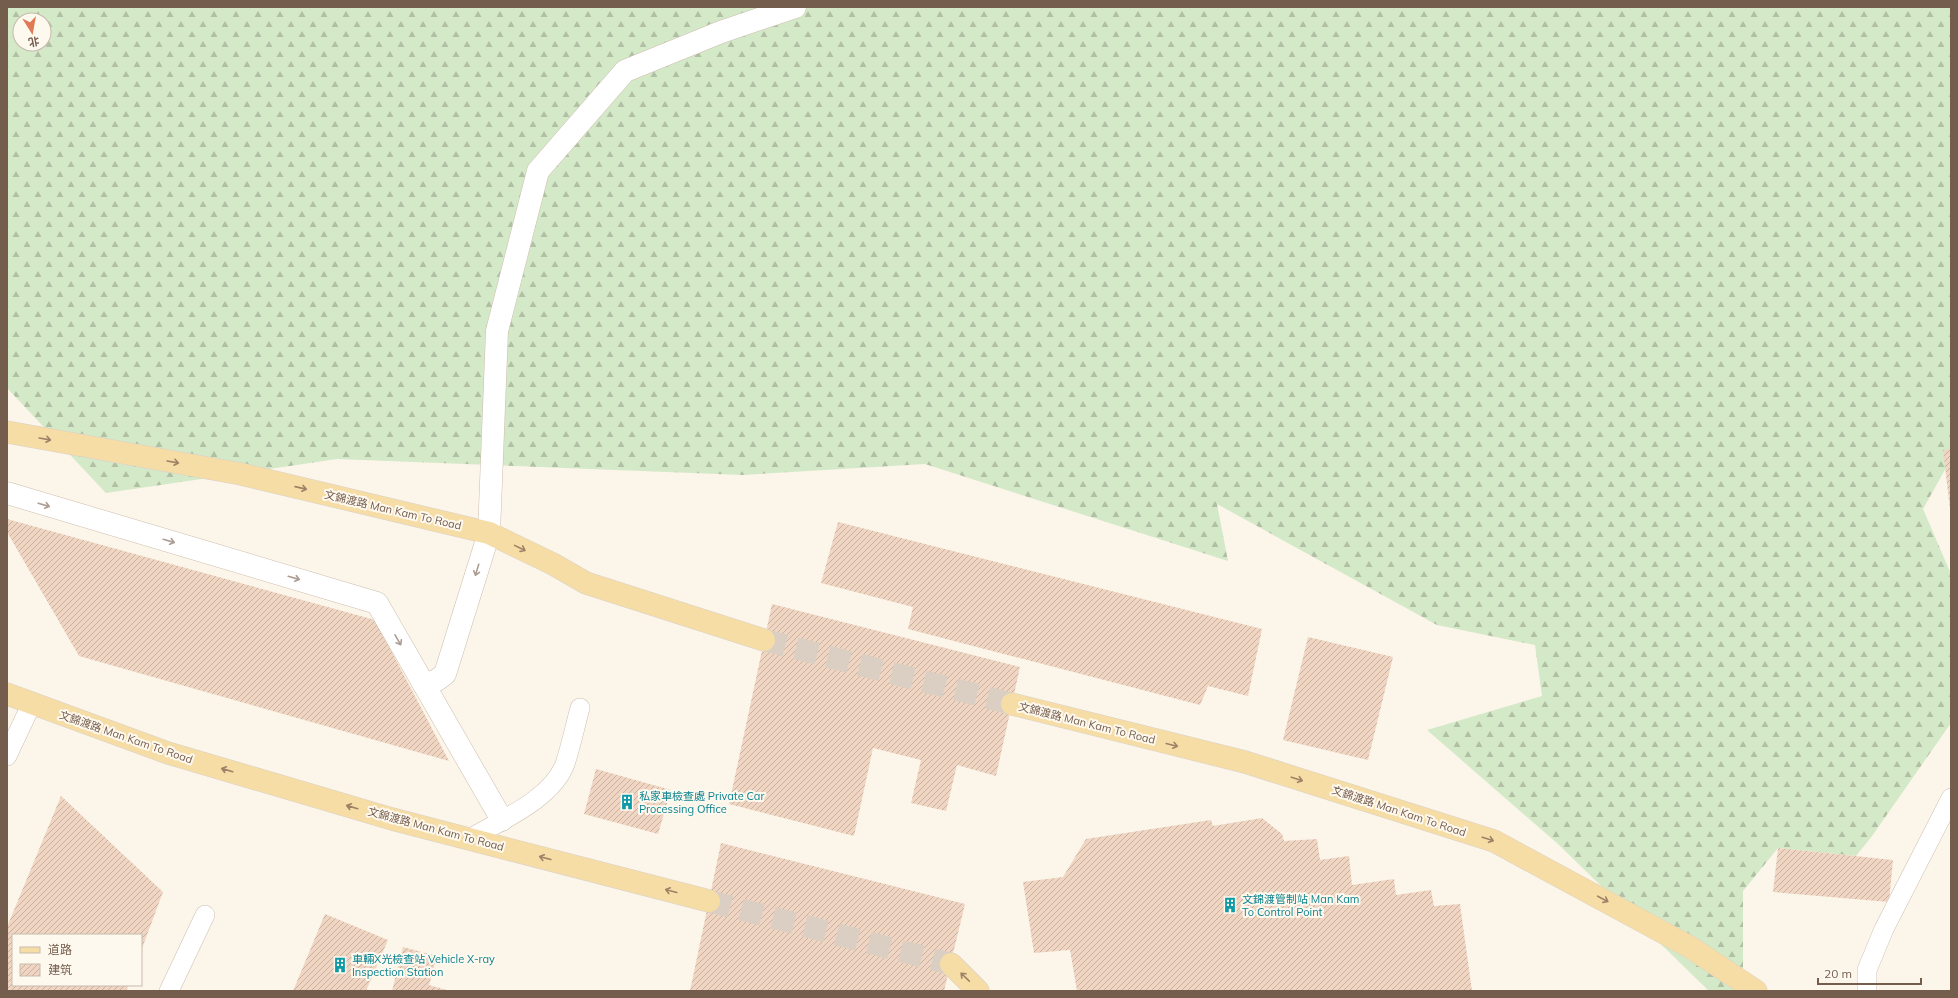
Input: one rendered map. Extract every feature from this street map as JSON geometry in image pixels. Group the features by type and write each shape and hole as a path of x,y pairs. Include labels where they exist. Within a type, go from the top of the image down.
{"main road":[{"name":"文錦渡路 Man Kam To Road","path":"7,432 241,474 489,533 553,564 586,583 764,640"},
{"name":"文錦渡路 Man Kam To Road","path":"7,694 168,753 392,819 471,838 709,901"},
{"name":"文錦渡路 Man Kam To Road","path":"1012,704 1244,762 1494,841 1690,946 1756,991"},
{"path":"951,964 978,991"}],"street":[{"path":"424,684 437,680 445,674 489,533 497,331 538,171 624,71 721,32 795,7"},
{"path":"7,494 377,603 502,820"}],"lane":[{"path":"7,756 32,703"},
{"path":"471,838 539,797 554,782 564,765 580,708"},
{"path":"1867,991 1867,970 1884,929 1951,798"},
{"path":"168,991 205,915"}],"green space":[{"path":"7,7 1951,7 1951,459 1923,509 1951,574 1951,723 1872,836 1856,856 1778,848 1743,891 1743,991 1709,991 1558,844 1427,730 1542,696 1535,645 1437,625 1217,504 1228,561 925,464 743,475 337,459 106,493 7,388"}],"building":[{"path":"1951,449 1951,509 1950,509 1943,450"},
{"path":"7,519 375,620 449,761 79,656 7,532"},
{"path":"838,522 1262,629 1248,696 1208,686 1200,705 908,629 913,607 821,583"},
{"path":"772,604 1020,667 996,776 957,765 946,811 911,803 921,760 873,748 854,836 729,804"},
{"path":"1308,637 1393,657 1368,760 1283,740"},
{"name":"私家車檢查處 Private Car Processing Office","path":"596,769 671,790 658,834 584,814"},
{"path":"61,796 163,892 142,948 142,934 12,934 12,986 128,986 126,991 7,991 7,927"},
{"name":"文錦渡管制站 Man Kam To Control Point","path":"1262,818 1282,834 1284,841 1317,839 1320,860 1349,856 1352,885 1394,879 1396,895 1431,890 1434,906 1460,904 1472,991 1077,991 1070,950 1034,953 1023,882 1063,877 1086,839 1211,820 1213,826"},
{"path":"721,843 965,904 944,991 690,991"},
{"path":"1778,848 1893,860 1889,902 1773,892"},
{"name":"車輛X光檢查站 Vehicle X-ray Inspection Station","path":"325,914 388,940 366,991 293,991"},
{"path":"403,947 437,956 429,985 450,991 392,991"}],"tunnel":[{"path":"764,640 1012,704"},
{"path":"709,901 951,964"}],"place":[{"name":"私家車檢查處 Private Car Processing Office","path":"627,802"},
{"name":"文錦渡管制站 Man Kam To Control Point","path":"1230,905"},
{"name":"車輛X光檢查站 Vehicle X-ray Inspection Station","path":"340,965"}]}
